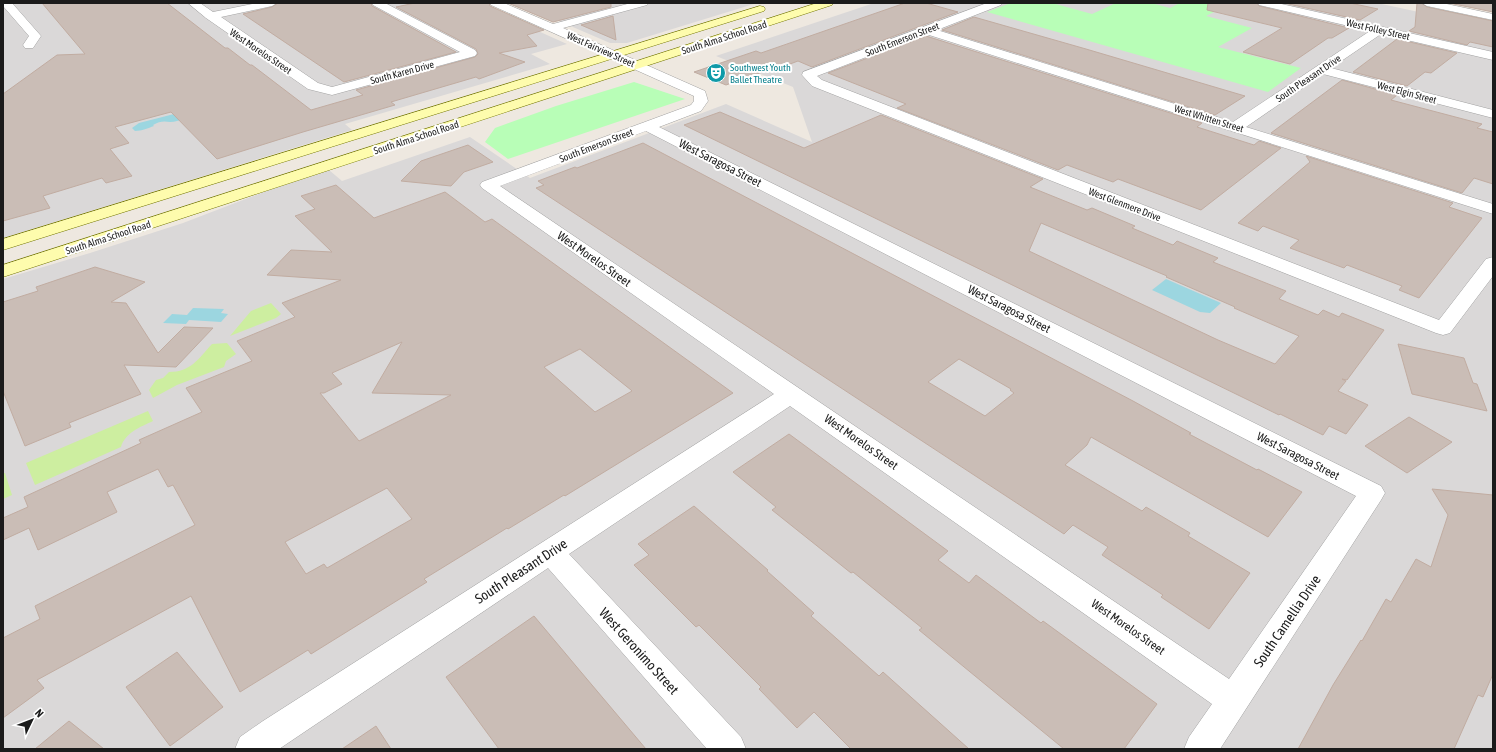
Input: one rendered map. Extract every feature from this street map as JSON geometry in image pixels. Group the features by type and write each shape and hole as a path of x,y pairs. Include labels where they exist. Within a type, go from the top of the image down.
{"main road":[{"name":"South Alma School Road","path":"3,271 828,3"},
{"name":"South Alma School Road","path":"3,244 773,5"}],"street":[{"path":"6,3 35,36 29,45"},
{"name":"West Morelos Street","path":"193,3 313,86 332,91"},
{"path":"210,16 272,3"},
{"name":"South Karen Drive","path":"332,91 471,53 377,3"},
{"name":"West Fairview Street","path":"495,3 700,94 701,101"},
{"path":"609,3 624,9"},
{"path":"551,28 643,3"},
{"name":"South Emerson Street","path":"808,75 997,3"},
{"name":"West Folley Street","path":"1263,3 1493,56"},
{"path":"1427,3 1493,17"},
{"path":"10,24 23,22"},
{"name":"West Whitten Street","path":"925,30 1493,208"},
{"name":"South Pleasant Drive","path":"1236,127 1379,30"},
{"name":"West Elgin Street","path":"1320,69 1493,114"},
{"name":"West Glenmere Drive","path":"808,75 818,83 1443,329 1493,263"},
{"name":"South Emerson Street","path":"488,185 696,108 701,101"},
{"name":"West Saragosa Street","path":"647,126 1372,493"},
{"name":"West Morelos Street","path":"488,185 1234,701"},
{"name":"South Pleasant Drive","path":"252,749 281,727 791,394"},
{"name":"South Camellia Drive","path":"1201,749 1372,493"},
{"name":"West Geronimo Street","path":"550,552 729,749"}],"shaded area":[{"path":"3,3 476,3 567,44 531,54 550,64 345,124 352,130 3,238"},
{"path":"517,3 757,3 627,43 610,43"},
{"path":"874,3 1377,3 1493,28 1493,749 3,749 3,279 183,223 269,190 329,170 342,181 470,137 530,178 726,104 812,142 793,87 716,56"}],"green space":[{"path":"1011,3 1052,3 1092,14 1116,3 1151,3 1170,8 1180,3 1232,3 1206,16 1252,28 1218,47 1301,68 1268,92 987,12"},
{"path":"634,82 685,99 508,159 485,142 495,128 556,106"},
{"path":"271,303 281,314 276,318 230,336 251,311"},
{"path":"227,343 236,354 226,361 224,367 177,385 153,398 149,390 156,380 163,378 169,372 183,370 194,364 212,344"},
{"path":"148,411 153,421 129,434 121,447 35,485 26,463"},
{"path":"3,473 5,473 12,495 3,499"}],"water":[{"path":"174,114 186,118 174,122 160,122 153,125 154,126 135,131 132,128 139,123"},
{"path":"1166,279 1221,303 1210,313 1200,312 1152,290"},
{"path":"193,308 224,309 221,313 228,314 221,322 189,320 186,324 163,323 172,314 187,315"}],"building":[{"path":"42,3 167,3 225,48 228,48 252,65 311,110 363,95 356,90 475,57 478,54 476,49 396,7 415,3 489,3 490,6 544,30 527,35 537,46 499,53 525,62 479,79 476,77 391,102 395,105 217,159 171,112 115,127 129,143 110,149 132,176 106,183 102,178 43,196 50,208 3,221 3,94 57,55 85,54"},
{"path":"278,3 371,3 372,6 456,52 344,82 243,14 272,7"},
{"path":"508,3 611,3 611,7 553,22"},
{"path":"905,3 926,3 958,12 812,67 798,61 782,67 779,66 726,85 694,72 756,51 761,53"},
{"path":"1208,3 1257,3 1259,6 1349,28 1332,38 1328,38 1290,64 1243,52 1282,28 1207,10"},
{"path":"1284,3 1350,3 1378,9 1360,20"},
{"path":"1417,3 1421,3 1427,7 1493,21 1493,47 1470,42 1467,45 1409,31 1415,27"},
{"path":"1449,3 1493,3 1493,12"},
{"path":"613,16 616,40 581,25"},
{"path":"974,17 1245,96 1215,115 942,30"},
{"path":"926,36 1202,123 1197,127 1254,145 1259,141 1281,148 1201,210 1118,179 1113,182 1067,165 1058,170 897,108 906,104 828,73"},
{"path":"1397,39 1457,53 1431,73 1425,72 1407,86 1353,72"},
{"path":"1342,80 1397,95 1391,100 1482,124 1477,128 1493,132 1493,184 1474,178 1462,193 1271,133"},
{"path":"720,112 804,148 881,115 1043,179 1030,187 1087,210 1092,208 1135,226 1132,228 1173,245 1177,241 1218,258 1213,262 1286,291 1279,299 1318,315 1323,310 1339,317 1342,313 1384,330 1347,380 1342,379 1346,381 1338,391 1368,405 1346,434 1329,426 1323,435 1280,414 1279,415 684,125","holes":["1041,223 1167,276 1166,277 1299,336 1275,364 1218,340 1029,251"]},
{"path":"643,143 1133,401 1191,433 1189,434 1302,492 1268,537 1091,437 1087,445 1065,465 1142,511 1146,507 1190,533 1188,536 1250,573 1209,629 1161,597 1163,595 1102,555 1108,547 1073,525 1064,534 536,188 544,185 538,181 575,167 577,168","holes":["959,359 1011,389 1010,390 1014,393 985,416 928,382"]},
{"path":"468,145 493,162 464,172 451,186 401,181 421,161"},
{"path":"1306,156 1453,203 1449,207 1482,218 1419,298 1399,290 1402,286 1347,265 1344,268 1290,248 1299,240 1263,226 1258,231 1238,223 1310,162"},
{"path":"336,185 374,218 445,192 485,222 492,219 733,393 565,496 564,495 508,529 507,528 424,579 427,582 311,654 308,650 240,692 191,596 37,680 44,688 3,718 3,638 40,619 35,606 195,525 173,485 168,487 158,469 107,492 117,512 38,550 29,528 3,540 3,518 28,507 24,497 141,443 139,440 202,412 186,388 252,361 237,341 295,317 282,303 341,280 267,275 291,250 332,252 295,216 315,209 301,196","holes":["402,342 372,393 451,395 359,441 320,393 324,393 342,384 332,373","580,349 631,390 632,391 595,412 544,367","387,488 412,519 327,568 324,564 306,574 285,542"]},
{"path":"95,267 145,282 111,302 126,303 158,353 184,327 213,328 176,367 124,365 141,394 69,423 71,427 25,446 3,391 3,302 38,291 36,287"},
{"path":"1398,344 1464,358 1473,383 1477,384 1487,411 1412,394"},
{"path":"1409,417 1452,442 1407,473 1365,446"},
{"path":"789,434 948,551 938,560 969,583 976,575 1041,623 1043,621 1157,704 1124,749 1064,749 919,630 922,628 853,572 851,573 772,510 776,507 733,472"},
{"path":"1432,489 1493,495 1493,674 1483,697 1478,695 1454,749 1298,749 1333,685 1361,640 1362,641 1386,599 1391,602 1416,559 1431,567 1448,515"},
{"path":"694,506 768,570 767,571 814,613 811,616 879,676 883,672 969,749 851,749 814,712 797,728 759,689 761,687 699,625 696,627 634,565 649,555 638,544"},
{"path":"534,616 646,749 499,749 446,677"},
{"path":"177,652 223,707 170,746 126,687"},
{"path":"69,721 104,749 35,749"},
{"path":"376,726 391,749 342,749"}],"place":[{"name":"Southwest Youth Ballet Theatre","path":"716,73"}]}
